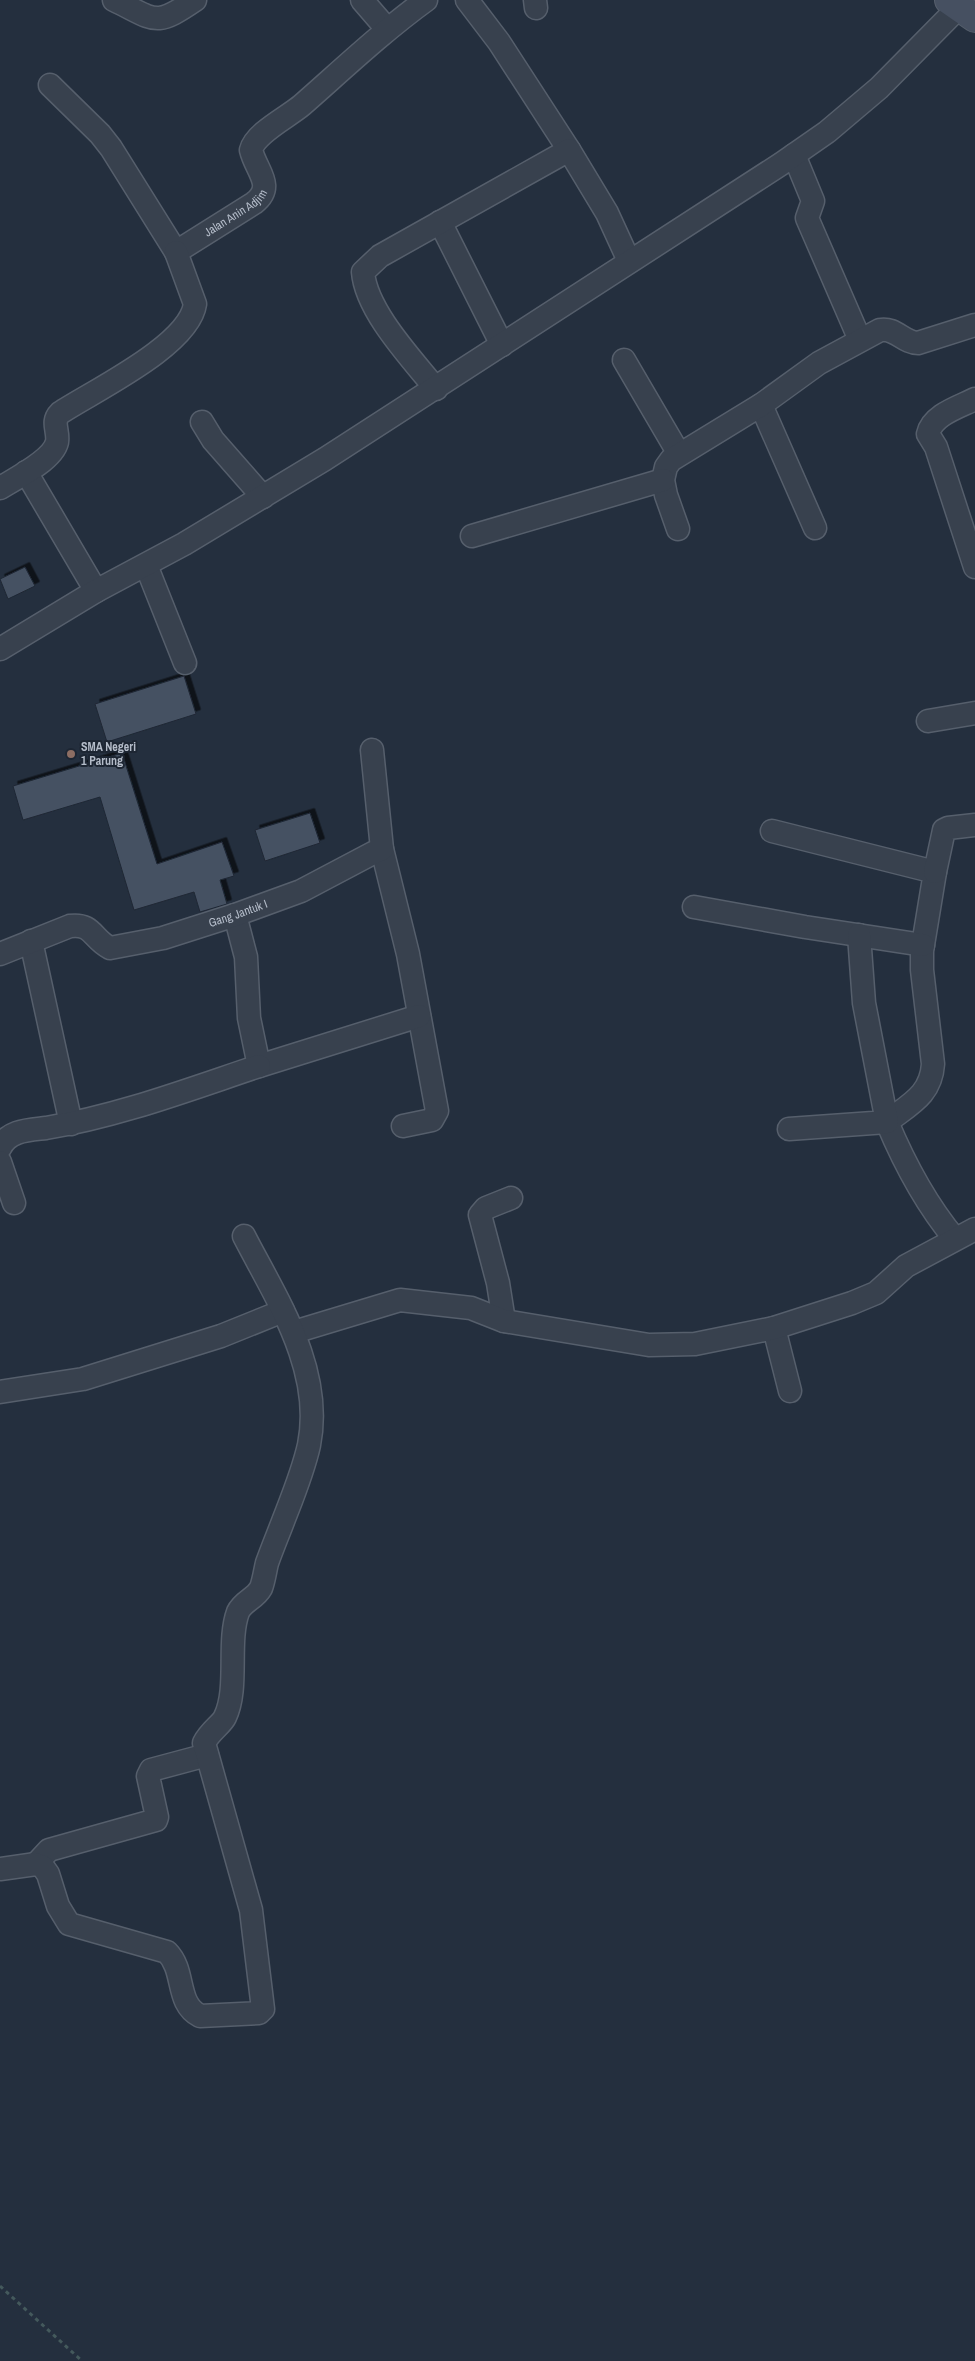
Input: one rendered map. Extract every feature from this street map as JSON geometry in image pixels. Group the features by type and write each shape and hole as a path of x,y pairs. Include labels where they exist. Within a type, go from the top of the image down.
{"street":[{"path":"114,0 155,19 172,16 195,0"},
{"path":"362,0 387,29"},
{"name":"Jalan Anin Adjim","path":"176,252 259,199 265,188 252,154 253,144 264,133 301,106 387,29 426,0"},
{"path":"467,0 499,42 569,150 607,213 629,261"},
{"path":"0,650 96,591 146,565 263,497 436,389 629,261 794,156 827,132 879,88 961,8"},
{"path":"0,488 49,456 55,448 58,436 55,424 60,412 132,372 167,343 189,320 195,304 176,252 158,220 111,148 100,134 50,85"},
{"path":"436,389 391,334 364,283 363,272 380,256 569,150"},
{"path":"794,156 812,200 807,218 860,340"},
{"path":"440,222 502,345"},
{"path":"678,529 666,496 663,480 666,468 679,454 761,406 819,363 860,340 885,329 912,343 918,343 975,325"},
{"path":"624,360 679,454"},
{"path":"975,399 936,420 930,426 928,434 936,447 975,567"},
{"path":"761,406 815,528"},
{"path":"202,422 212,440 263,497"},
{"path":"26,472 96,591"},
{"path":"472,536 663,480"},
{"path":"146,565 185,662"},
{"path":"928,720 975,713"},
{"path":"372,750 382,849 408,954 437,1115 432,1120 403,1126"},
{"path":"790,1129 887,1122 926,1090 932,1076 933,1064 922,970 923,945 935,872 944,830 975,825"},
{"path":"772,831 935,872"},
{"name":"Gang Jantuk I","path":"0,954 70,926 80,924 106,946 114,948 163,938 236,915 301,891 382,849"},
{"path":"694,907 923,945"},
{"path":"236,915 246,956 249,1018 259,1066"},
{"path":"859,935 864,1003 887,1122 904,1163 934,1214 955,1238"},
{"path":"31,941 71,1124"},
{"path":"0,1148 8,1137 18,1132 71,1124 157,1100 419,1016"},
{"path":"0,1162 14,1204"},
{"path":"504,1321 498,1283 480,1215 486,1208 511,1198"},
{"path":"294,1332 400,1300 471,1308 504,1321 649,1345 695,1344 774,1328 852,1303 886,1287 897,1273 975,1228"},
{"path":"0,1870 36,1864 43,1867 48,1874 58,1906 69,1924 168,1952 180,1977 185,2002 192,2012 200,2016 259,2013 264,2009 251,1910 204,1743 213,1728 225,1718 230,1696 237,1615 244,1603 260,1590 267,1564 305,1463 309,1442 310,1392 294,1332 244,1236"},
{"path":"0,1392 83,1379 221,1336 283,1311"},
{"path":"774,1328 790,1391"},
{"path":"36,1864 49,1850 156,1820 158,1817 148,1776 151,1770 207,1755"}],"path":[{"path":"0,2286 82,2361"}],"building":[{"path":"25,567 35,586 8,599 0,579"},
{"path":"184,676 196,714 107,742 95,704"},
{"path":"122,753 157,864 222,842 234,876 220,880 227,904 200,912 194,892 134,910 100,797 23,820 13,786"},
{"path":"310,813 320,843 265,861 255,830"}],"place":[{"name":"SMA Negeri 1 Parung","path":"71,754"}]}
